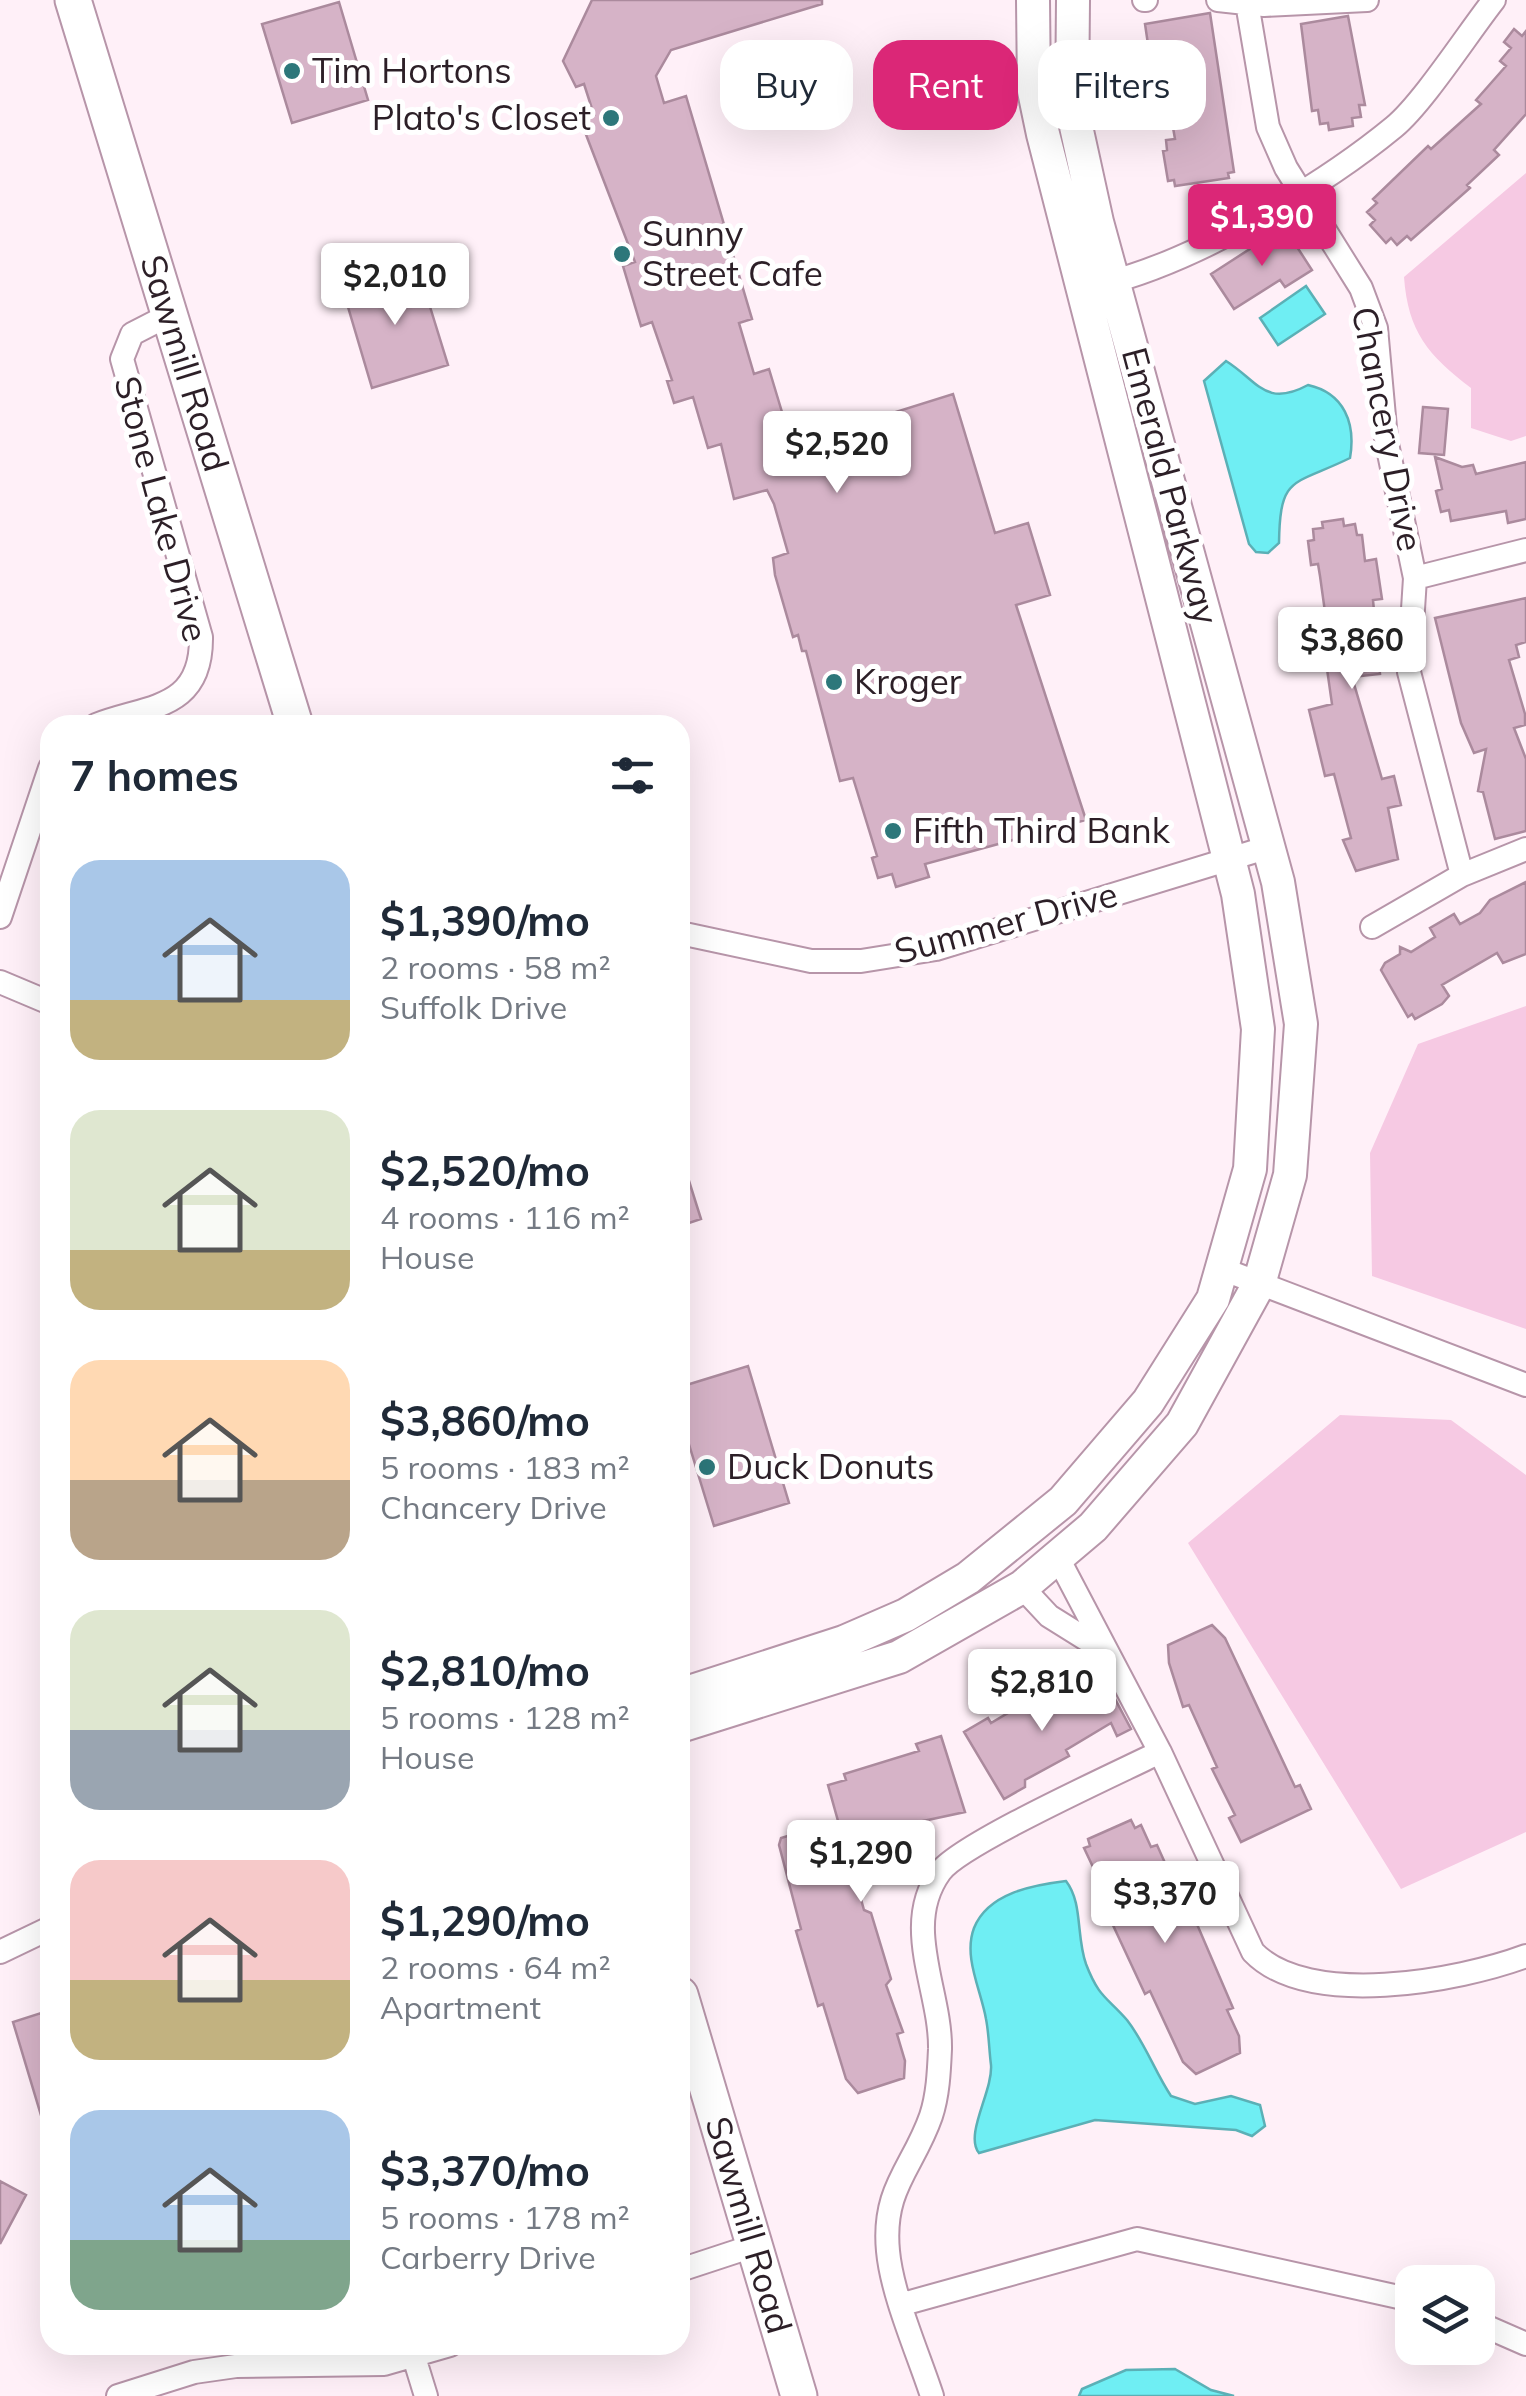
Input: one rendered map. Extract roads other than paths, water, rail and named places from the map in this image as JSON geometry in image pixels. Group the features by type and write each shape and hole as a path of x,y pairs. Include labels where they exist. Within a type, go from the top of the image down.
{"main road":[{"name":"Sawmill Road","path":"73,0 292,715"},
{"name":"Emerald Parkway","path":"690,1691 844,1642 906,1616 968,1578 1064,1502 1148,1402 1213,1299 1250,1170 1258,1029 1229,858 1080,290 1034,91 1033,0"},
{"name":"Emerald Parkway","path":"690,1723 899,1657 1022,1587 1093,1528 1182,1424 1259,1284 1290,1175 1301,1024 1268,848 1114,282 1072,108 1072,0"},
{"name":"Sawmill Road","path":"690,2029 799,2396"}],"street":[{"path":"1218,0 1367,0"},
{"path":"1080,290 1114,282 1182,256 1302,189 1396,126 1494,0"},
{"name":"Chancery Drive","path":"1247,3 1268,128 1286,168 1361,288 1376,328 1386,439 1416,578 1409,672 1462,875"},
{"name":"Stone Lake Drive","path":"130,715 171,703 193,675 201,655 201,637 122,359 132,334 171,314"},
{"path":"1416,578 1526,550"},
{"path":"0,916 40,798"},
{"name":"Summer Drive","path":"690,935 811,960 861,961 936,950 1268,848"},
{"path":"1372,926 1462,875 1526,849"},
{"path":"0,982 40,998"},
{"path":"1222,1269 1526,1385"},
{"path":"1058,1558 1160,1752 1253,1952 1276,1973 1298,1980 1411,1982 1470,1973 1526,1956"},
{"path":"1022,1587 1049,1616 1104,1651"},
{"path":"932,2396 888,2255 887,2220 902,2170 931,2116 940,2044 922,1938 926,1900 942,1869 965,1854 1160,1752"},
{"path":"0,1952 40,1933"},
{"path":"903,2304 1137,2238 1395,2296"},
{"path":"690,2267 754,2246"},
{"path":"1495,2330 1526,2344"},
{"path":"118,2396 194,2372 236,2366 384,2364 417,2355"},
{"path":"414,2356 426,2396"}],"water":[{"path":"1306,286 1325,314 1278,345 1260,318"},
{"path":"1226,361 1272,393 1282,394 1308,385 1320,389 1339,402 1349,422 1350,458 1303,479 1287,493 1282,505 1279,543 1268,553 1256,552 1249,544 1204,381"},
{"path":"1066,1881 1075,1899 1083,1953 1091,1975 1099,1991 1133,2029 1171,2096 1195,2104 1231,2096 1260,2105 1265,2126 1252,2136 1236,2130 1095,2120 979,2153 975,2135 991,2065 986,2019 972,1962 974,1928 990,1906 1001,1899 1026,1888"},
{"path":"1175,2369 1211,2390 1234,2396 1079,2396 1082,2389 1126,2370"}],"place":[{"name":"Tim Hortons","path":"292,71"},
{"name":"Plato's Closet","path":"611,118"},
{"name":"Sunny Street Cafe","path":"622,254"},
{"name":"Kroger","path":"834,682"},
{"name":"Fifth Third Bank","path":"893,831"},
{"name":"Duck Donuts","path":"707,1467"}]}
